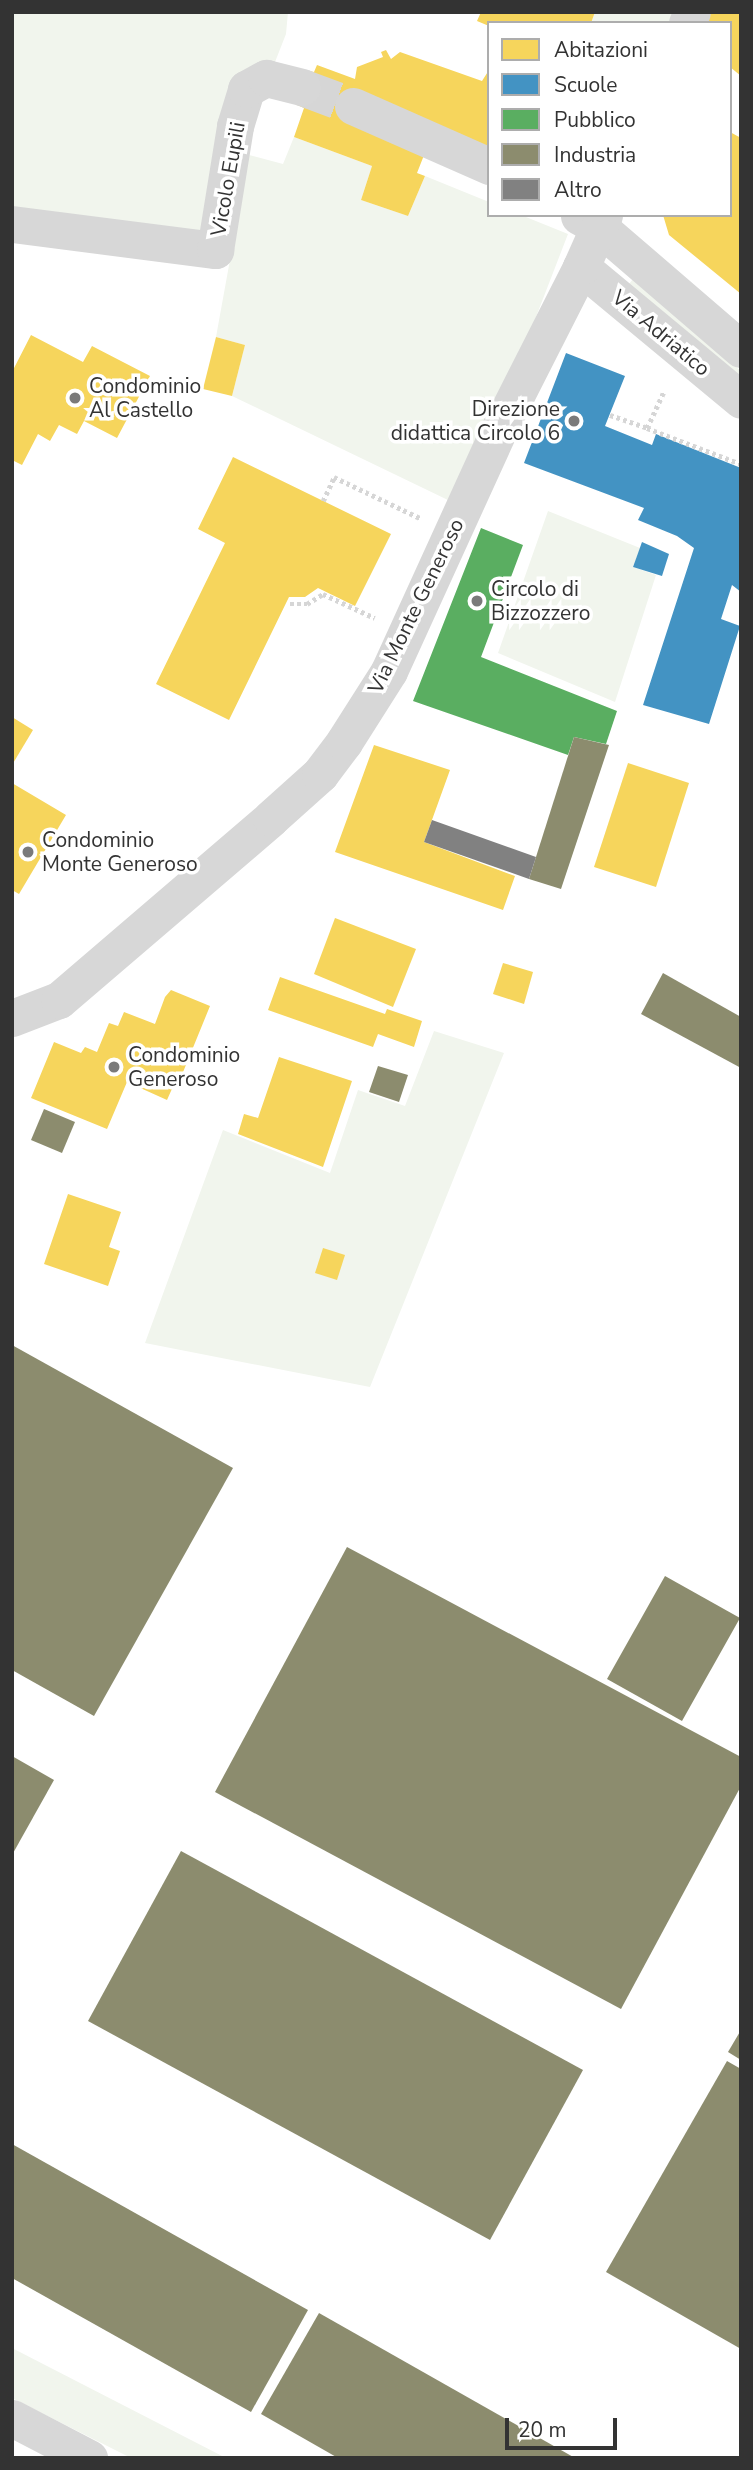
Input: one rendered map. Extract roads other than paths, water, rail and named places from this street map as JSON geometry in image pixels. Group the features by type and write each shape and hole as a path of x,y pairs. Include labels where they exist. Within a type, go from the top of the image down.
{"street":[{"name":"Vicolo Eupili","path":"12,224 215,250 235,126 246,89 266,78 302,87"},
{"path":"353,106 487,165"},
{"name":"Via Monte Generoso","path":"12,1018 59,1000 320,774 389,671 502,423 581,267 594,219"},
{"name":"Via Adriatico","path":"594,219 741,349"},
{"name":"Via Adriatico","path":"581,267 741,400"},
{"path":"12,2418 89,2458"}],"tunnel":[{"path":"302,87 353,106"}],"place":[{"name":"Condominio Al Castello","path":"75,398"},
{"name":"Direzione didattica Circolo 6","path":"574,421"},
{"name":"Circolo di Bizzozzero","path":"477,601"},
{"name":"Condominio Monte Generoso","path":"28,852"},
{"name":"Condominio Generoso","path":"114,1067"}]}
